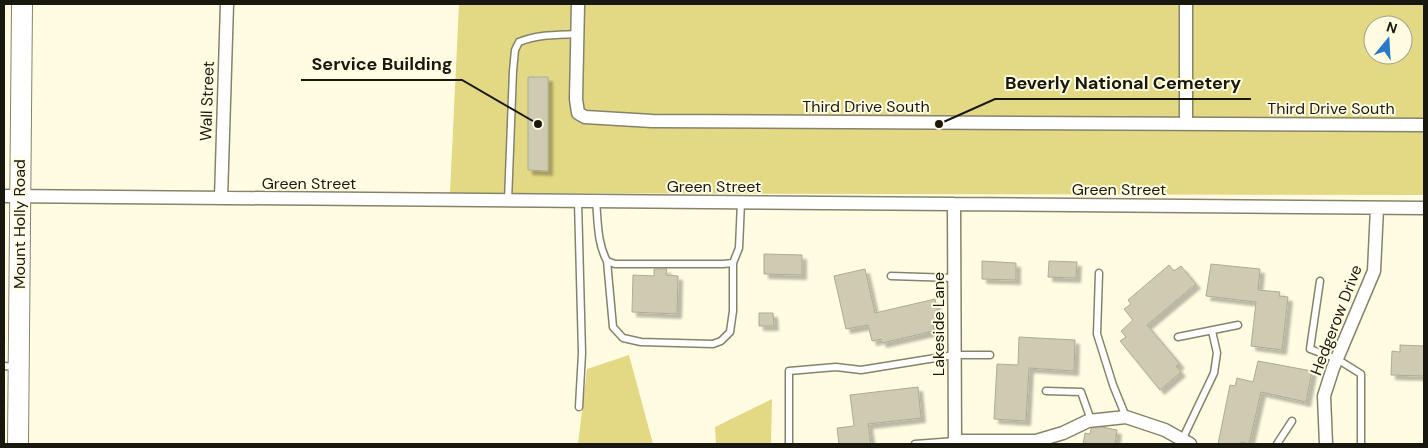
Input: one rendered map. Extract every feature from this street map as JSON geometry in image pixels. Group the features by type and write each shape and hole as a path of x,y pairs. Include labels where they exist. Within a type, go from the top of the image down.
{"main road":[{"name":"Mount Holly Road","path":"18,444 11,367 11,196 22,4"}],"street":[{"name":"Wall Street","path":"221,198 227,4"},
{"path":"578,4 578,34"},
{"path":"1186,4 1186,124"},
{"name":"Third Drive South","path":"578,34 576,99 578,113 585,117 652,121 1424,124"},
{"name":"Green Street","path":"11,196 1424,208"},
{"name":"Lakeside Lane","path":"954,204 955,442"},
{"name":"Hedgerow Drive","path":"1326,444 1324,396 1337,359 1374,271 1377,208"},
{"path":"955,442 1036,440 1063,433 1091,420 1126,416 1165,430 1186,442"}],"lane":[{"path":"508,201 515,50 519,42 540,35 578,34"},
{"path":"578,201 582,353 578,407"},
{"path":"596,201 599,236 603,254 607,261 613,327 623,338 641,342 713,344 721,341 730,332 733,311 733,263 739,248 741,202"},
{"path":"607,261 615,264 643,265 733,263"},
{"path":"1099,273 1097,334 1126,416"},
{"path":"891,276 954,278"},
{"path":"1320,281 1310,349 1337,359 1361,374 1361,444"},
{"path":"1178,337 1238,325"},
{"path":"1186,442 1214,373 1217,352 1212,331"},
{"path":"789,444 789,371 836,367 861,370 954,355 990,355"},
{"path":"1046,391 1081,392 1091,420"},
{"path":"1277,444 1292,421"},
{"path":"915,444 955,442"}],"shaded area":[{"path":"459,4 1424,4 1424,195 450,193"},
{"path":"629,355 653,444 578,444 587,369"},
{"path":"772,399 771,444 716,444 715,427"}],"building":[{"path":"528,77 548,77 548,171 528,170"},
{"path":"764,254 802,255 802,275 764,274"},
{"path":"982,261 1016,263 1016,280 982,279"},
{"path":"1049,261 1077,262 1076,278 1048,277"},
{"path":"1211,264 1260,269 1258,290 1280,292 1279,296 1288,297 1282,350 1251,346 1256,302 1206,296"},
{"path":"1169,265 1174,271 1181,266 1196,284 1147,325 1180,364 1176,366 1181,372 1160,390 1120,341 1126,337 1121,331 1133,320 1124,309 1131,304 1128,300"},
{"path":"654,269 667,269 666,275 678,276 677,314 632,312 633,275 654,276"},
{"path":"865,269 875,313 935,299 940,322 933,324 934,331 882,343 881,339 872,341 868,325 846,329 834,276"},
{"path":"759,313 773,313 774,326 759,326"},
{"path":"1019,337 1075,340 1074,371 1029,368 1026,421 994,419 997,364 1018,365"},
{"path":"1400,345 1424,346 1424,376 1391,375 1392,351 1400,352"},
{"path":"1258,361 1312,371 1306,402 1261,392 1249,444 1241,442 1241,444 1218,444 1230,385 1235,386 1237,378 1253,382"},
{"path":"918,387 921,418 868,424 871,444 839,444 837,428 854,426 850,395"},
{"path":"1092,425 1117,430 1115,444 1083,444 1085,433 1090,434"}],"place":[{"name":"Service Building","path":"538,124"},
{"name":"Beverly National Cemetery","path":"939,124"}]}
